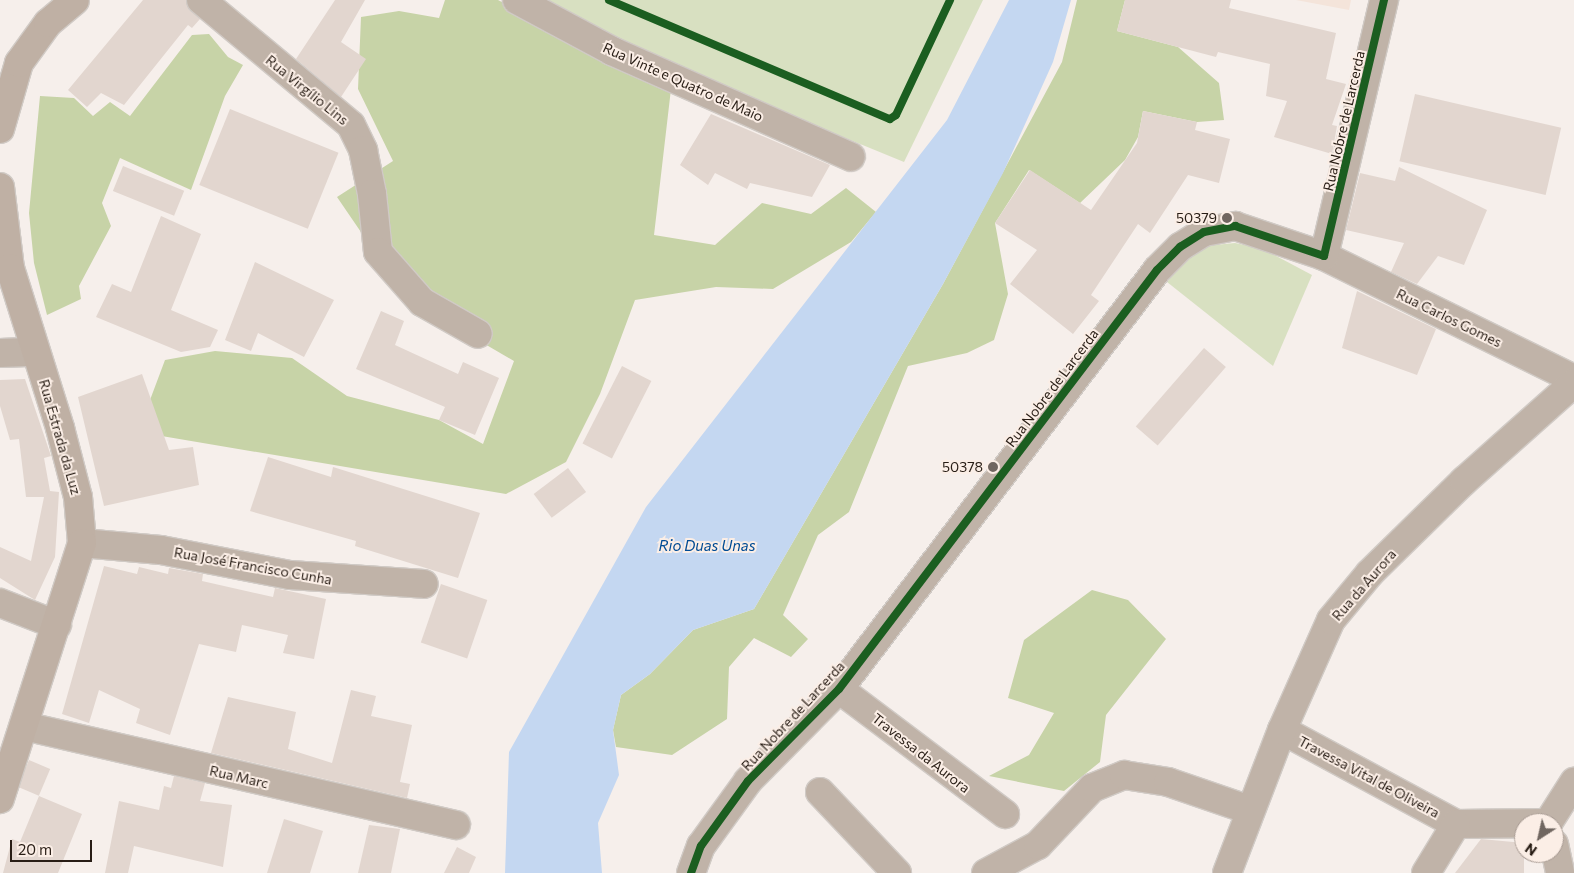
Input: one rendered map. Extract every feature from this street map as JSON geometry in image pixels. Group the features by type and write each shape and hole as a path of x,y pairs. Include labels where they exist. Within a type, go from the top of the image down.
{"main road":[{"path":"0,129 20,62 48,23 75,0"},
{"name":"Rua Estrada da Luz","path":"0,187 10,268 78,497 82,543 0,799"}],"street":[{"name":"Rua Virgílio Lins","path":"201,0 351,125 363,150 370,185 378,252 422,302 478,334"},
{"name":"Rua Vinte e Quatro de Maio","path":"518,0 612,51 851,157"},
{"name":"Rua Nobre de Larcerda","path":"691,873 701,846 748,782 839,689 1157,270 1180,247 1204,232 1234,226 1324,256 1384,0"},
{"name":"Rua Carlos Gomes","path":"1324,256 1574,381"},
{"path":"0,353 35,352"},
{"name":"Rua da Aurora","path":"1227,873 1282,730 1320,641 1345,602 1464,481 1574,381"},
{"name":"Rua José Francisco Cunha","path":"82,543 161,550 290,575 424,584"},
{"path":"0,603 57,625"},
{"name":"Travessa da Aurora","path":"839,689 1005,814"},
{"name":"Rua Marc","path":"24,726 456,825"},
{"name":"Travessa Vital de Oliveira","path":"1282,730 1456,824"},
{"path":"986,873 1038,845 1092,788 1124,775 1168,782 1250,810"},
{"path":"1554,813 1574,782"},
{"path":"820,792 897,873"},
{"path":"1426,873 1456,824 1514,823"},
{"path":"1030,873 1038,845"}],"shaded area":[{"path":"1296,0 1351,0 1349,10"}],"green space":[{"path":"445,0 498,0 671,89 654,235 715,245 762,203 811,214 846,188 876,212 851,242 773,289 716,287 635,300 600,394 566,462 506,494 138,432 165,360 215,351 292,358 347,396 439,420 483,444 514,361 406,298 337,197 393,161 358,89 361,17 399,11 439,18"},
{"path":"533,0 983,0 904,162 629,49"},
{"path":"1077,0 1125,0 1117,31 1178,47 1219,83 1224,120 1197,122 1143,111 1138,137 1125,160 1080,203 1029,170 995,223 1008,294 994,340 967,353 908,366 849,512 818,535 783,615 808,639 791,657 754,638 729,667 727,719 672,755 616,747 613,730 621,695 650,674 693,630 754,609 943,284 1062,62"},
{"path":"209,34 228,57 243,65 225,96 191,190 120,158 102,203 111,226 79,286 81,299 47,315 34,263 29,213 40,96 74,98 93,116 110,102 130,116 192,35"},
{"path":"1235,243 1263,249 1312,275 1273,366 1167,282 1190,254 1205,246"},
{"path":"1092,590 1128,600 1166,639 1106,715 1100,762 1064,791 989,776 1029,755 1054,713 1008,698 1024,640"}],"water":[{"name":"Rio Duas Unas","path":"1009,0 1071,0 1053,62 1003,173 943,284 754,609 693,630 650,674 621,695 613,730 619,775 598,823 602,873 505,873 509,752 646,507 947,120"}],"building":[{"path":"143,0 186,0 200,19 192,28 188,25 124,105 101,93 87,107 68,90"},
{"path":"335,0 365,0 341,42 366,59 341,97 296,59"},
{"path":"1125,0 1231,0 1229,8 1336,33 1326,79 1346,84 1332,125 1337,126 1332,154 1274,137 1287,101 1266,96 1270,64 1218,52 1216,57 1117,31"},
{"path":"1415,94 1561,128 1546,195 1399,161"},
{"path":"230,109 338,153 308,229 199,185"},
{"path":"1143,111 1197,122 1195,130 1230,139 1219,183 1188,175 1150,233 1138,224 1091,295 1099,301 1073,334 1010,284 1037,250 995,223 1030,170 1091,210 1137,143"},
{"path":"711,114 830,165 812,197 750,183 747,189 715,173 708,185 680,165"},
{"path":"123,166 184,191 174,216 113,191"},
{"path":"1399,167 1487,210 1464,265 1438,256 1417,284 1391,272 1404,243 1346,230 1360,173 1395,181"},
{"path":"161,216 201,234 171,310 218,330 210,347 181,352 96,317 112,284 131,292"},
{"path":"255,262 334,300 304,357 258,333 251,351 225,340"},
{"path":"1357,291 1436,329 1417,375 1342,348"},
{"path":"381,311 404,321 395,345 458,374 463,362 499,378 475,435 439,420 445,407 356,369"},
{"path":"1204,348 1226,367 1158,446 1136,426"},
{"path":"622,366 651,381 612,458 583,444"},
{"path":"142,374 169,450 193,447 199,485 104,506 78,397"},
{"path":"25,379 51,456 44,458 50,491 59,492 55,557 35,600 0,578 0,547 31,561 44,497 26,497 19,439 10,440 0,406 0,380"},
{"path":"268,457 331,477 333,467 480,513 458,578 355,546 356,541 250,511"},
{"path":"568,468 586,492 552,518 534,494"},
{"path":"104,566 137,574 139,567 168,574 169,568 203,574 202,581 273,597 275,588 326,599 314,659 283,653 288,635 242,625 236,652 199,644 170,735 136,723 140,709 99,690 89,723 62,714"},
{"path":"441,584 487,600 467,659 421,643"},
{"path":"351,690 376,696 371,716 412,725 400,782 410,784 407,798 211,753 228,697 296,712 288,749 332,763"},
{"path":"29,760 50,769 39,796 18,787"},
{"path":"174,776 205,783 200,801 232,805 223,867 134,846 128,873 105,873 119,801 159,810 164,786 171,788"},
{"path":"39,796 82,814 58,873 3,873 12,839 20,842"},
{"path":"284,819 323,831 310,873 267,873"},
{"path":"369,825 400,829 391,873 358,873"},
{"path":"1481,839 1514,842 1514,863 1524,863 1524,873 1455,873"},
{"path":"457,847 476,857 469,873 444,873"}],"cycle path":[{"path":"609,0 890,119 896,115 950,0"},
{"path":"691,873 701,846 748,781 839,689 1157,270 1180,247 1204,232 1235,226 1324,256 1384,0"}],"place":[{"name":"50379","path":"1227,218"},
{"name":"50378","path":"993,467"}]}
